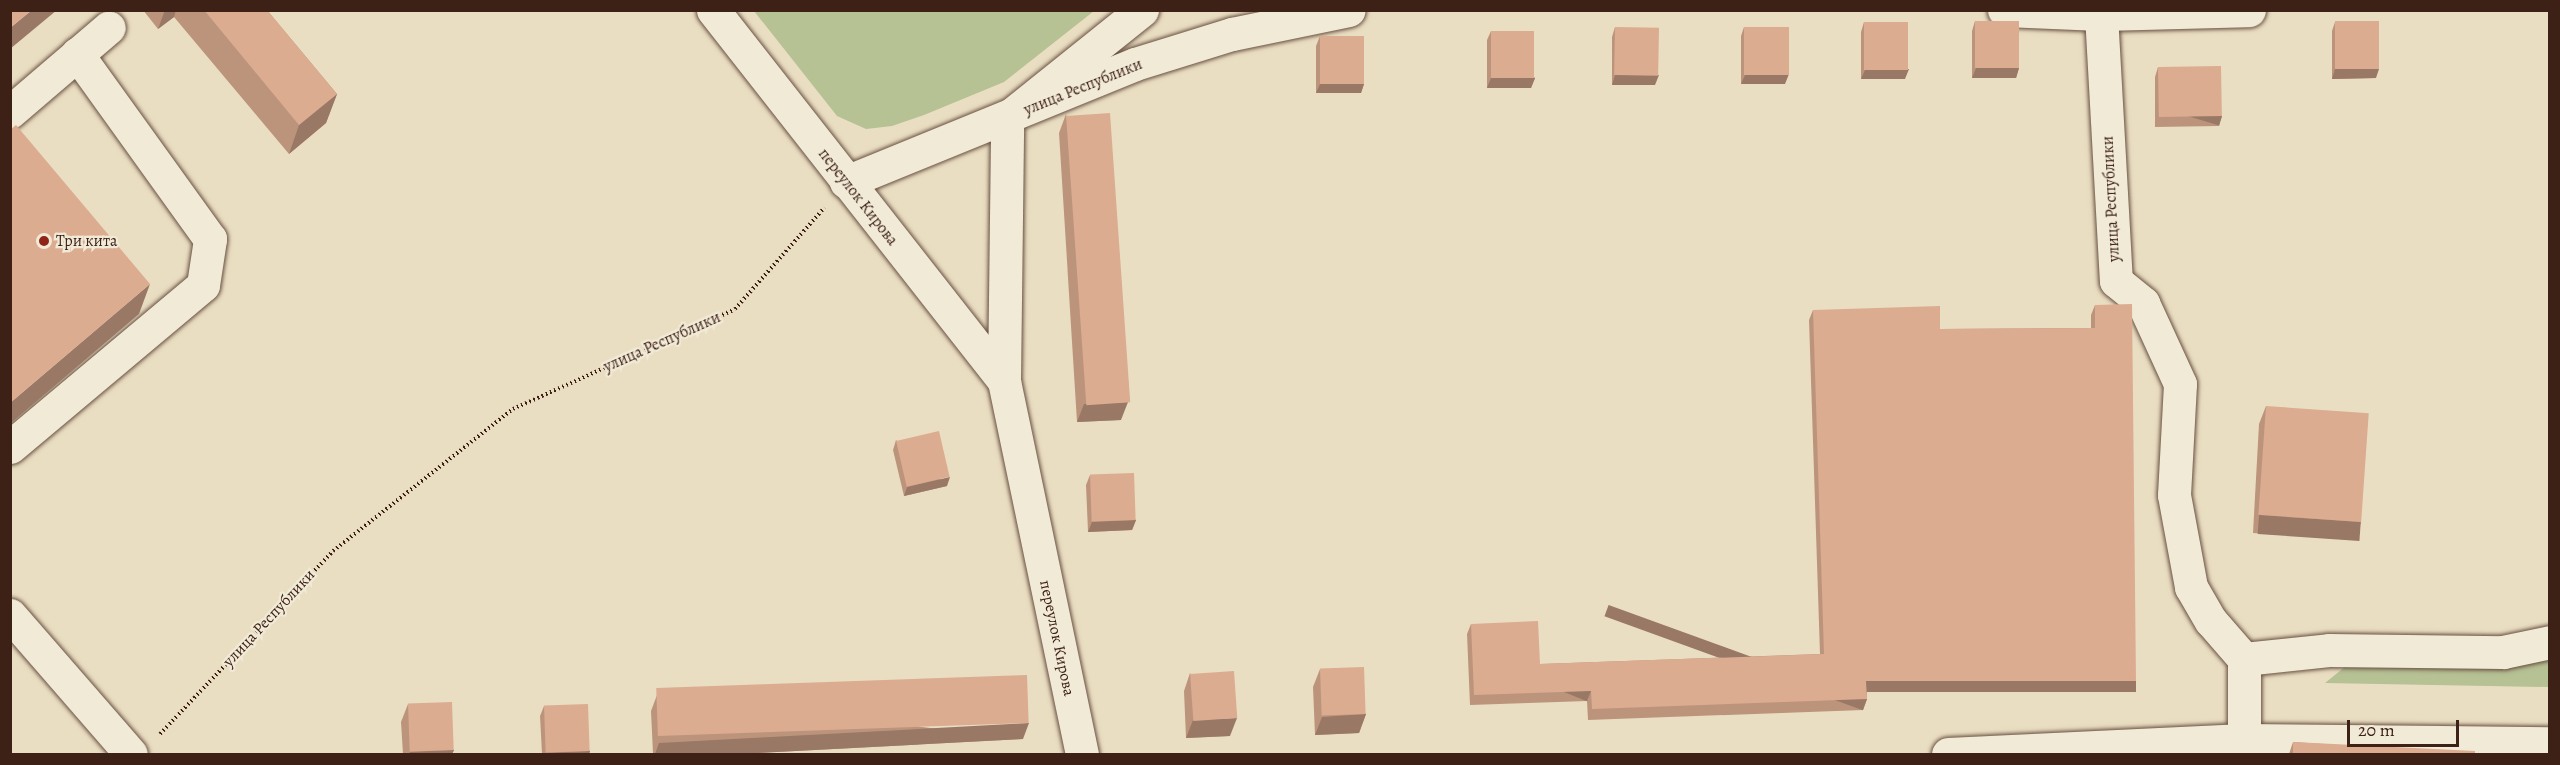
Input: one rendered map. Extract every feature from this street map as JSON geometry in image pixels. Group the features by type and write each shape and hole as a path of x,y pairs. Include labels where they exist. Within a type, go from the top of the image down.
{"street":[{"name":"переулок Кирова","path":"713,10 1004,381"},
{"path":"1007,118 1142,10"},
{"name":"улица Республики","path":"846,182 1135,64 1232,34 1349,10"},
{"path":"2004,10 2101,14 2249,10"},
{"name":"улица Республики","path":"2101,14 2116,281 2143,303 2180,384 2174,495 2191,587 2211,621 2244,659"},
{"path":"10,112 109,27"},
{"path":"10,447 203,285 210,239 77,54"},
{"name":"переулок Кирова","path":"1007,118 1004,381 1082,754"},
{"path":"10,615 144,746"},
{"path":"2244,740 2244,659 2329,650 2503,652 2550,642"},
{"path":"1948,754 2190,749 2244,740 2550,743"}],"path":[{"name":"улица Республики","path":"144,746 333,551 513,409 735,309 846,182"}],"green space":[{"path":"754,11 1094,11 1004,82 892,126 866,129 837,116"},
{"path":"2549,658 2549,687 2325,683 2351,662"}],"building":[{"path":"10,10 32,10 10,28"},
{"path":"204,10 267,10 337,94 299,125"},
{"path":"1975,21 2019,21 2019,68 1975,68"},
{"path":"2335,21 2379,21 2379,69 2335,69"},
{"path":"1864,22 1908,22 1908,70 1864,70"},
{"path":"1615,27 1659,28 1658,76 1614,75"},
{"path":"1744,27 1789,27 1789,75 1744,75"},
{"path":"1491,31 1534,31 1534,78 1491,78"},
{"path":"1320,36 1364,36 1364,84 1320,84"},
{"path":"2221,66 2222,116 2159,117 2158,67"},
{"path":"1110,113 1130,402 1086,405 1066,116"},
{"name":"Три кита","path":"16,125 150,284 10,403 10,130"},
{"path":"2132,304 2136,681 1866,681 1867,699 1592,709 1591,691 1474,695 1471,624 1538,621 1540,664 1824,654 1813,310 1940,306 1940,329 2095,328 2095,305"},
{"path":"2266,406 2369,413 2361,522 2258,515"},
{"path":"939,431 950,477 907,487 896,441"},
{"path":"1134,473 1136,520 1092,522 1090,475"},
{"path":"1364,667 1366,714 1322,716 1320,669"},
{"path":"1234,671 1237,718 1193,721 1190,674"},
{"path":"1027,675 1029,723 658,736 656,688"},
{"path":"452,702 454,750 410,752 408,704"},
{"path":"588,704 590,751 546,753 544,706"},
{"path":"2293,742 2475,751 2475,754 2293,754"}],"place":[{"name":"Три кита","path":"44,241"}]}
